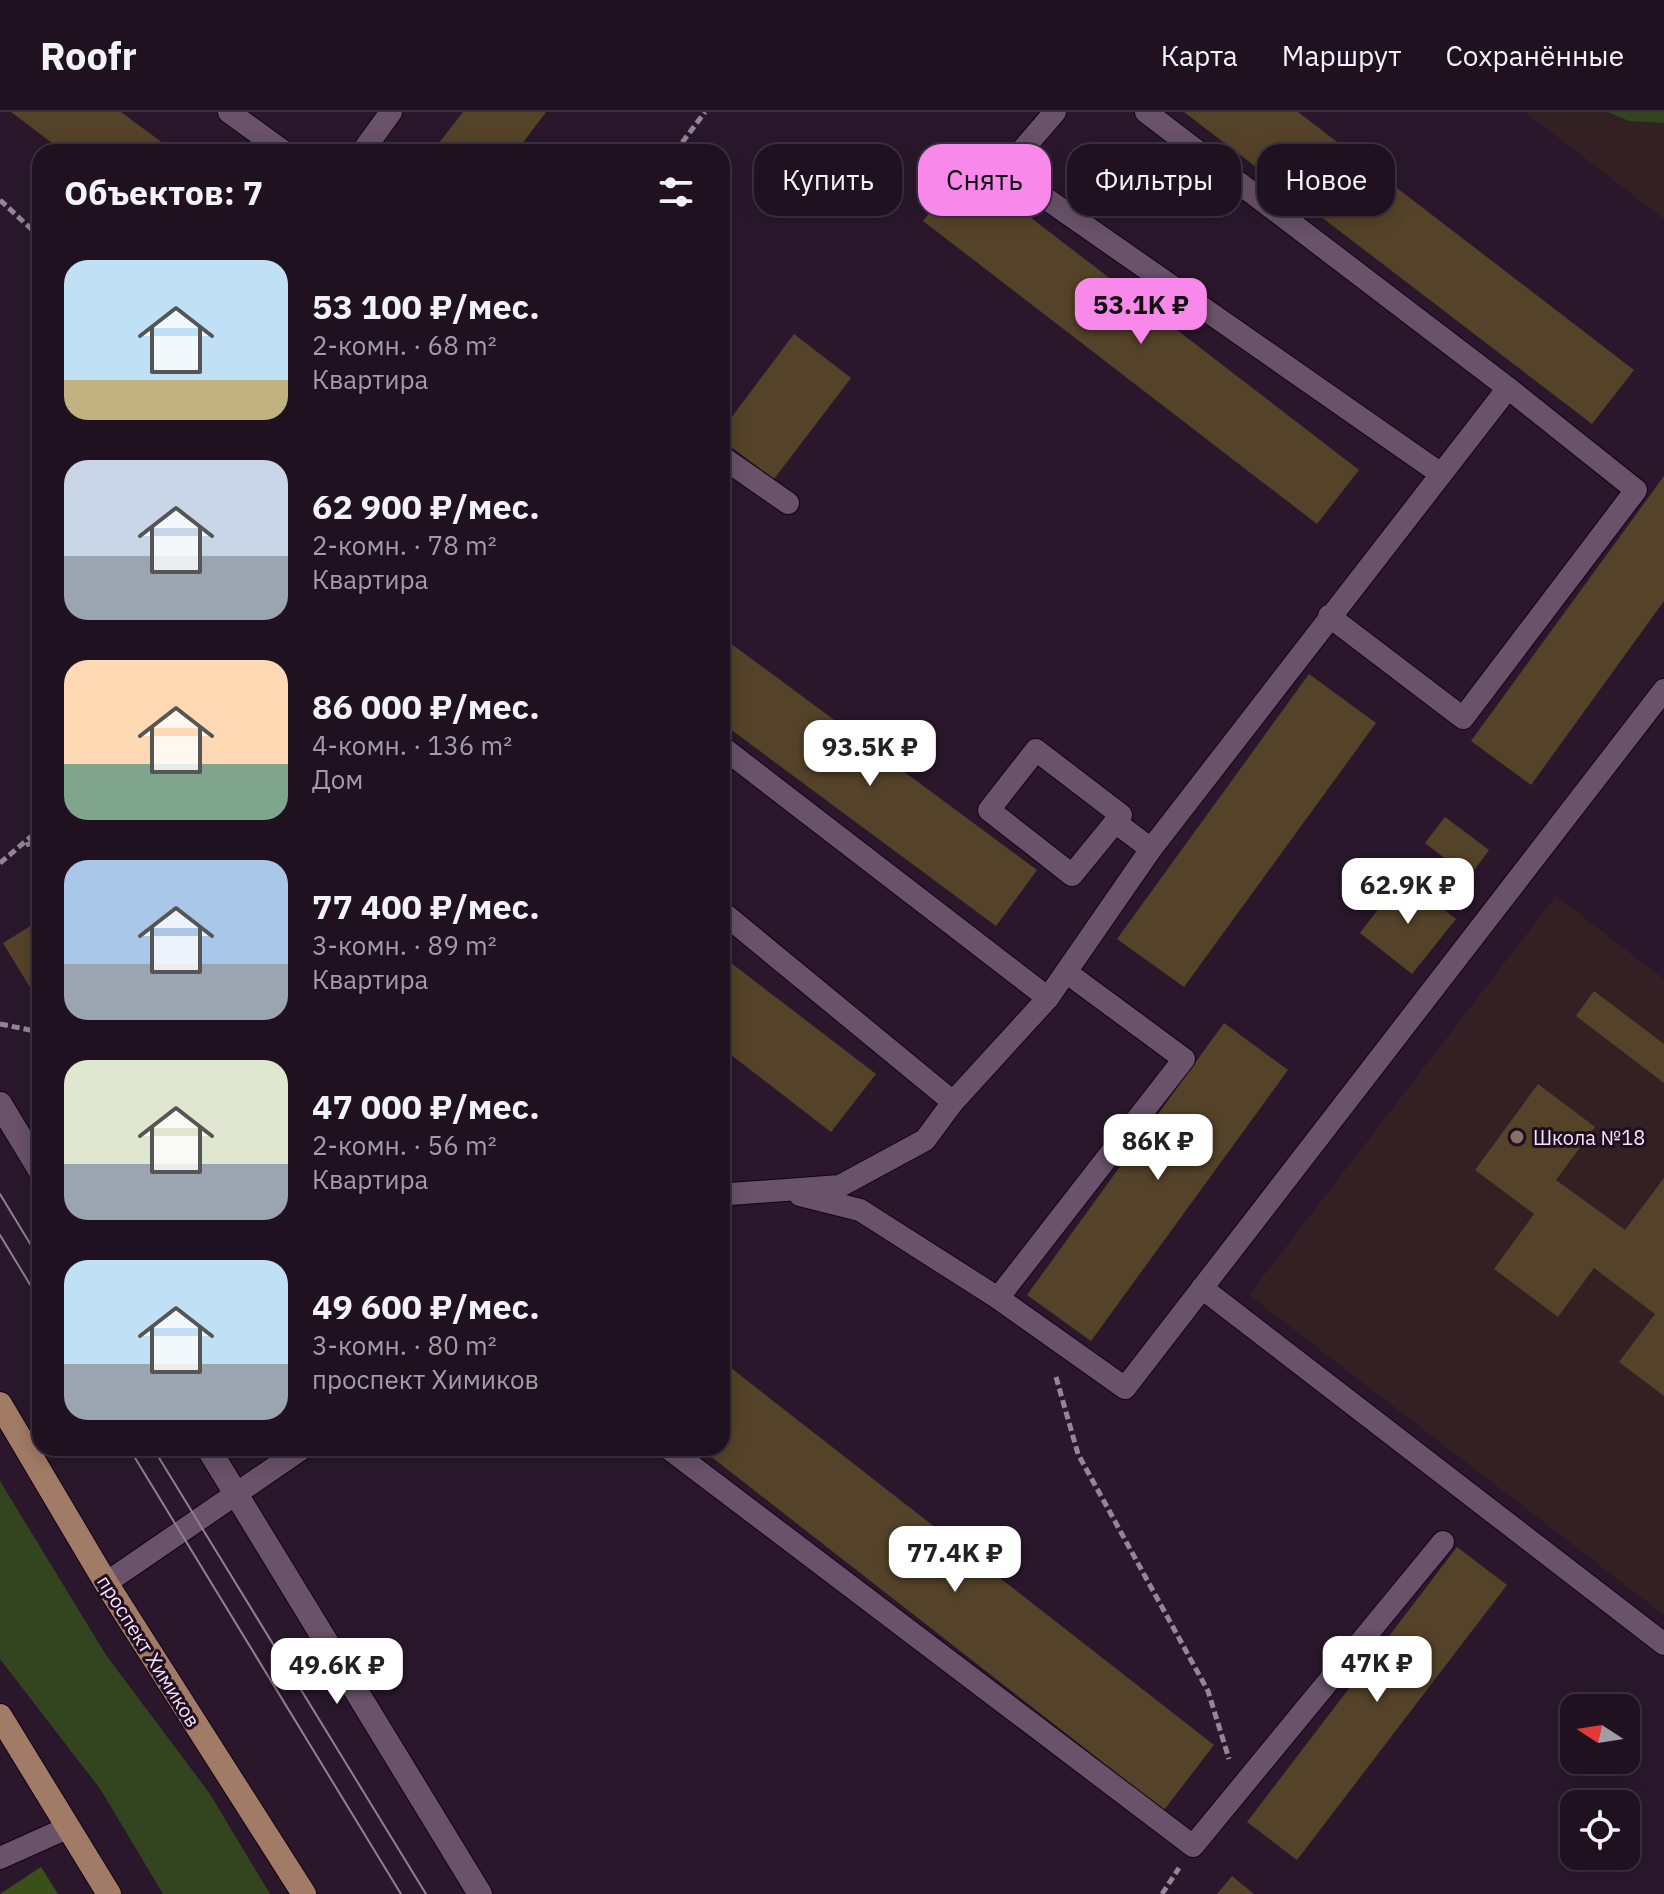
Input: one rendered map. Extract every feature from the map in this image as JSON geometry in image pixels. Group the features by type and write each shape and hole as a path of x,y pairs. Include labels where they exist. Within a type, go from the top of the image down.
{"main road":[{"name":"проспект Химиков","path":"0,1404 106,1583 304,1894"},
{"path":"0,1716 109,1894"}],"street":[{"path":"0,1104 32,1157"},
{"path":"213,1456 480,1894"}],"lane":[{"path":"229,112 273,144"},
{"path":"368,144 391,112"},
{"path":"1055,112 1005,170 1441,474"},
{"path":"1146,112 1508,388 1636,490 1463,718 1329,616"},
{"path":"730,1194 840,1186 925,1140 953,1102 1048,998 1151,849 1508,388"},
{"path":"730,463 788,503"},
{"path":"780,1190 860,1210 998,1298 1125,1388 1664,690"},
{"path":"1036,750 1121,815 1115,822 1072,875 989,810 1036,750"},
{"path":"730,753 1048,998"},
{"path":"1115,822 1151,849"},
{"path":"730,919 953,1102"},
{"path":"998,1298 1184,1059 1066,972"},
{"path":"1202,1288 1664,1644"},
{"path":"106,1583 291,1456"},
{"path":"679,1456 1193,1846 1443,1542"},
{"path":"0,1858 69,1827"}],"path":[{"path":"681,144 705,112"},
{"path":"0,200 32,230"},
{"path":"0,863 32,836"},
{"path":"21,846 32,843"},
{"path":"0,1024 32,1030"},
{"path":"1043,1330 1078,1454 1208,1691 1239,1791"}],"shaded area":[{"path":"1525,112 1664,112 1664,219"},
{"name":"Школа №18","path":"1556,896 1664,979 1664,1615 1249,1295"}],"green space":[{"path":"1608,112 1664,112 1664,123 1629,121"},
{"path":"0,1481 106,1655 210,1794 270,1894 163,1894 101,1790 0,1659"},
{"path":"41,1867 58,1894 0,1894"}],"building":[{"path":"11,112 121,112 164,144 53,144"},
{"path":"463,112 546,112 522,144 438,144"},
{"path":"1184,112 1298,112 1340,144 1257,144 1257,168 1241,156 1241,144 1226,144"},
{"path":"1395,186 1634,370 1592,424 1320,216 1395,216"},
{"path":"927,216 1029,216 1359,470 1317,524 923,221"},
{"path":"794,334 851,378 774,479 730,446 730,419"},
{"path":"1664,476 1664,601 1531,785 1471,741"},
{"path":"730,643 1037,870 996,926 730,729"},
{"path":"1309,674 1376,723 1184,987 1117,939"},
{"path":"1445,817 1489,850 1469,877 1425,843"},
{"path":"1402,878 1456,919 1412,974 1360,933"},
{"path":"32,925 31,989 3,943"},
{"path":"730,962 876,1074 831,1132 730,1054"},
{"path":"1594,991 1664,1044 1664,1083 1576,1016"},
{"path":"1224,1023 1288,1070 1091,1341 1027,1295"},
{"path":"1538,1084 1595,1127 1556,1180 1625,1230 1664,1178 1664,1396 1619,1362 1655,1314 1594,1268 1558,1317 1494,1269 1534,1214 1475,1170"},
{"path":"730,1367 1214,1745 1164,1810 710,1456 730,1456"},
{"path":"1457,1547 1507,1585 1297,1860 1247,1822"},
{"path":"1232,1876 1254,1894 1217,1894"}],"tram line":[{"path":"0,1194 32,1247"},
{"path":"0,1235 32,1288"},
{"path":"134,1456 401,1894"},
{"path":"158,1456 426,1894"}],"place":[{"name":"Школа №18","path":"1517,1137"}]}
